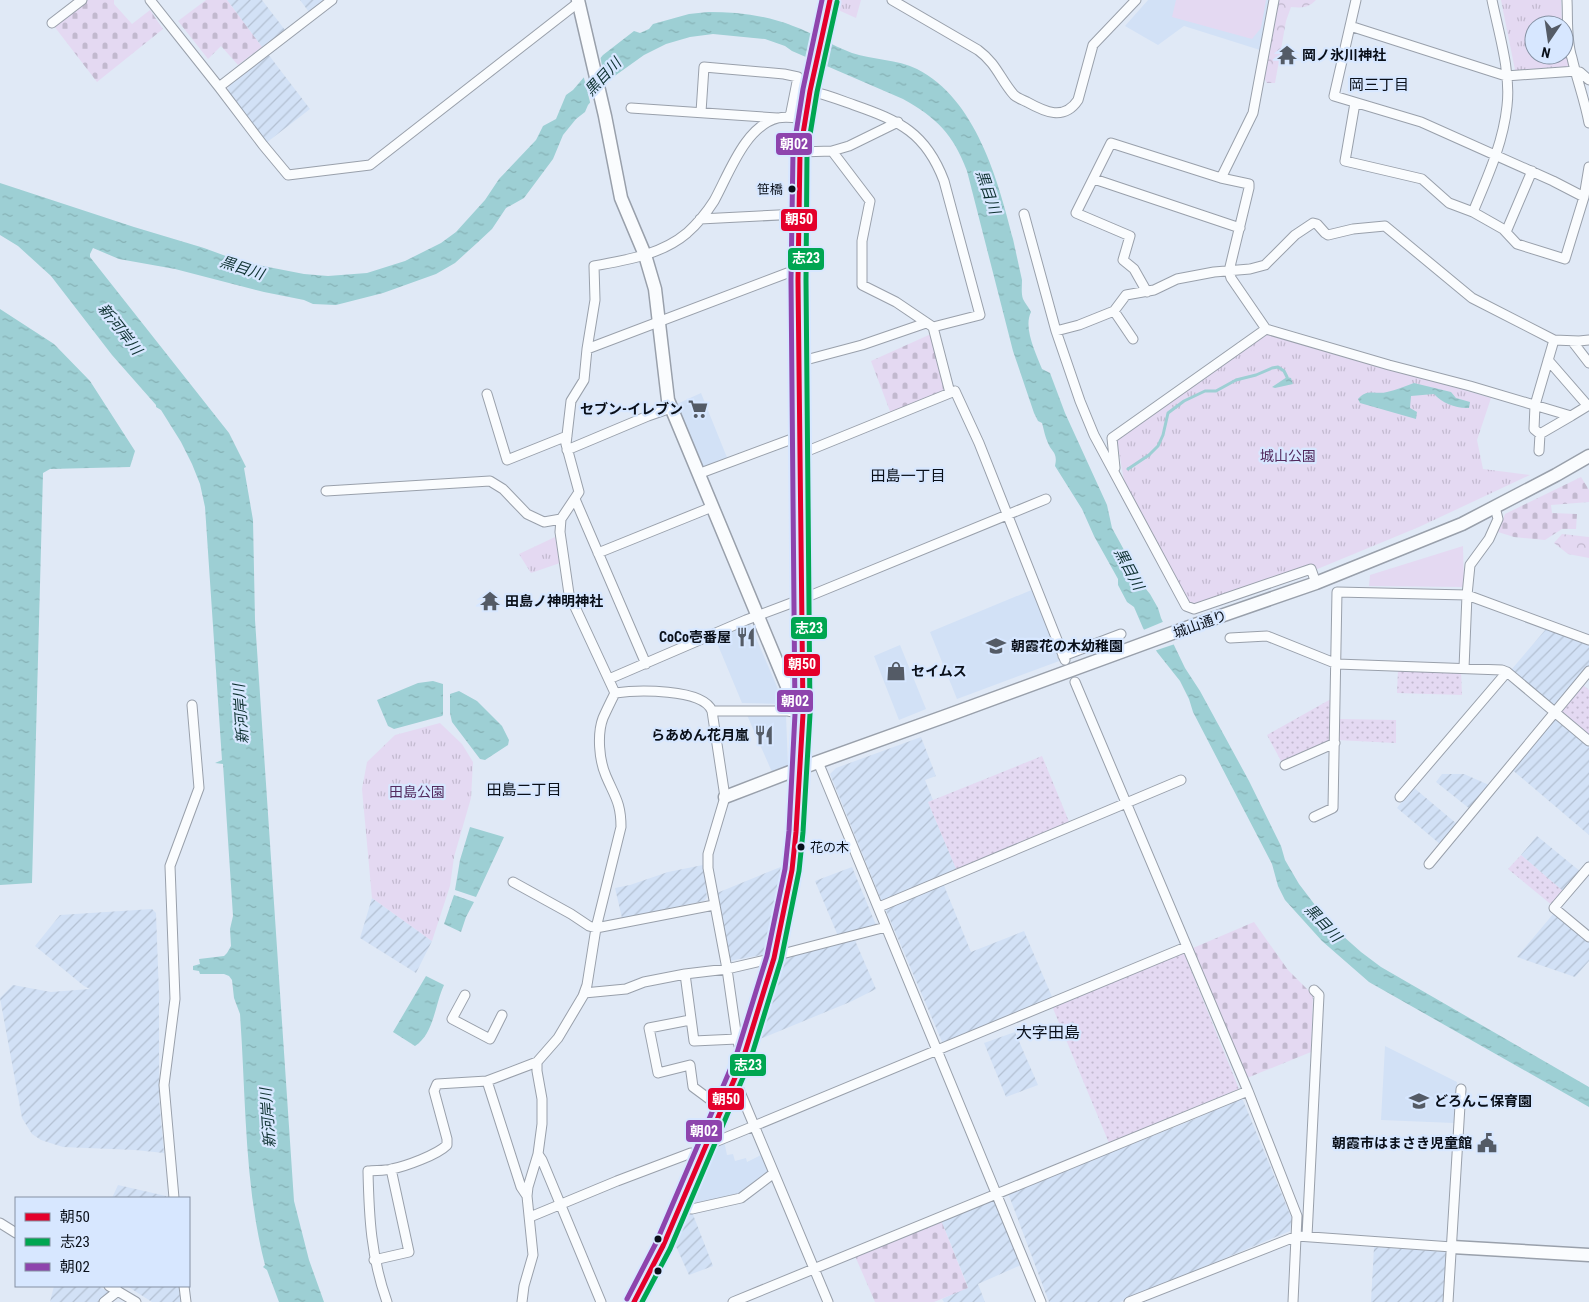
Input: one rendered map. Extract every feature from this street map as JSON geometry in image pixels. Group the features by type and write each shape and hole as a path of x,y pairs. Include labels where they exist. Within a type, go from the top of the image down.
{"main road":[{"path":"634,1302 654,1265 743,1060 774,958 792,870 801,768 803,714 798,362 800,152 811,86 830,0"}],"street":[{"path":"52,24 82,0"},
{"path":"150,0 288,175 370,165 579,1 621,198 645,255 655,289 666,392 671,408 791,696 803,714"},
{"path":"219,86 332,0"},
{"path":"892,0 990,58 1015,96 1044,111 1061,113 1073,107 1078,100 1093,45 1136,0"},
{"path":"1221,178 1253,114 1274,0"},
{"path":"1356,0 1334,96 1422,122 1477,148 1553,180 1584,197"},
{"path":"1473,212 1497,155 1508,106 1506,76 1492,0"},
{"path":"1567,0 1568,37 1571,58 1589,123"},
{"path":"1350,26 1506,76 1576,71 1589,80"},
{"path":"701,112 704,68 784,74 798,77 790,117"},
{"path":"798,362 930,325 980,315 944,181 937,162 926,146 898,122 811,86"},
{"path":"1355,103 1345,161 1422,179 1449,203 1473,212 1503,229 1517,244 1565,259 1584,197 1589,167"},
{"path":"631,108 805,119"},
{"path":"387,1302 374,1260 370,1229 368,1171 390,1169 405,1165 440,1150 447,1145 434,1091 437,1084 487,1081 538,1062 558,1038 584,994 587,985 596,928 621,828 621,812 618,800 605,774 601,760 600,734 603,719 615,693 569,594 560,532 561,519 580,492 568,450 567,436 571,401 584,380 595,300 594,266 645,255 678,240 700,220 713,202 746,142 758,129 777,118"},
{"path":"800,152 832,151 849,146 898,122"},
{"path":"1147,292 1134,269 1123,260 1130,236 1076,213 1111,143 1221,178 1249,184 1230,272 1231,278 1266,329 1571,416"},
{"path":"832,151 870,201 862,241 862,285 896,302 930,325 950,393"},
{"path":"1506,232 1532,171"},
{"path":"1094,179 1240,228"},
{"path":"700,220 799,214"},
{"path":"1024,214 1056,331 1087,418 1186,606 1194,609 1311,569 1316,583"},
{"path":"1056,331 1079,325 1114,311 1126,295 1147,292 1177,279 1214,272 1250,269 1265,265 1295,235 1313,223 1328,235 1353,229 1385,226 1472,298 1554,340 1589,340"},
{"path":"587,349 659,320 798,270"},
{"path":"1114,311 1133,339"},
{"path":"1115,473 1112,438 1266,329"},
{"path":"1540,434 1534,429 1535,405 1554,340"},
{"path":"1572,341 1589,363"},
{"path":"1540,434 1588,406 1548,360"},
{"path":"800,454 955,391 979,443 1064,658 1120,634"},
{"path":"486,394 507,460 567,436"},
{"path":"568,450 671,408"},
{"path":"1539,451 1540,434"},
{"path":"698,474 800,436"},
{"name":"城山通り","path":"725,797 1189,627 1316,583 1462,524 1589,456"},
{"path":"326,491 490,481 503,489 527,514 544,522 561,519"},
{"path":"575,499 646,664"},
{"path":"609,679 758,616 1046,499"},
{"path":"598,552 712,507"},
{"path":"1464,668 1470,565 1489,539 1498,519 1495,507"},
{"path":"1314,817 1333,808 1337,592 1467,595 1589,640"},
{"path":"1230,638 1267,636 1337,664 1502,670 1507,672 1589,741"},
{"path":"1429,864 1589,671"},
{"path":"1400,797 1507,672"},
{"path":"1075,682 1248,1091 1297,1216 1293,1302"},
{"path":"615,693 655,691 680,694 703,700 710,705 725,797 708,854 708,868 743,1060"},
{"path":"174,1197 164,1086 175,999 170,866 200,788 192,704"},
{"path":"712,711 788,711 803,714"},
{"path":"1285,765 1335,744"},
{"path":"818,762 1041,1302"},
{"path":"879,907 1181,780"},
{"path":"1589,867 1554,908 1589,937"},
{"path":"513,882 589,926 596,928 714,905"},
{"path":"584,994 626,989 644,982 685,974 727,969 886,927"},
{"path":"708,1142 715,1142 1186,947"},
{"path":"685,974 694,1041 738,1039"},
{"path":"1307,1236 1319,995 1314,990"},
{"path":"465,994 452,1019 490,1039 502,1015"},
{"path":"690,1020 649,1028 658,1073 690,1065 693,1087 723,1107"},
{"path":"522,1302 524,1286 533,1255 527,1196 528,1187 538,1154 542,1124 542,1099 537,1071 538,1062"},
{"path":"735,1080 828,1302"},
{"path":"487,1081 521,1187 527,1196"},
{"path":"1448,1302 1461,1089"},
{"path":"733,1302 1248,1091"},
{"path":"530,1218 617,1181 691,1153 702,1156"},
{"path":"538,1154 601,1302"},
{"path":"374,1260 409,1252 390,1169"},
{"path":"679,1208 692,1209 741,1198 774,1173"},
{"path":"0,1223 15,1232"},
{"path":"1129,1302 1297,1236 1589,1255"},
{"path":"111,1287 136,1302"},
{"path":"184,1287 186,1302"},
{"path":"104,1302 118,1291"}],"shaded area":[{"path":"227,0 262,0 285,30 262,47"},
{"path":"300,0 324,0 309,12"},
{"path":"1148,0 1270,0 1260,50 1184,26 1158,45 1125,26"},
{"path":"268,54 310,109 266,143 227,93 230,82"},
{"path":"701,393 728,460 704,469 677,404"},
{"name":"朝霞花の木幼稚園","path":"1034,589 1062,660 957,699 930,632"},
{"path":"750,624 784,704 742,703 715,638"},
{"path":"1546,629 1589,645 1589,666 1555,707 1511,670"},
{"path":"900,645 926,709 899,720 874,656"},
{"path":"747,715 786,715 788,766 772,772"},
{"path":"1552,719 1556,719 1589,747 1589,835 1510,768"},
{"path":"921,737 936,776 925,780 933,800 928,802 957,871 882,902 830,774 836,768"},
{"path":"1442,774 1464,774 1489,785 1470,809 1436,782"},
{"path":"1413,787 1457,824 1440,844 1397,808"},
{"path":"1537,836 1581,872 1564,892 1521,855"},
{"path":"703,865 707,897 704,901 622,918 615,888 668,872"},
{"path":"783,866 766,954 729,961 717,893"},
{"path":"852,867 876,925 838,936 815,881"},
{"path":"943,883 971,952 1024,931 1053,999 943,1044 885,908"},
{"path":"372,898 432,941 416,973 360,938"},
{"path":"152,909 156,913 159,994 159,1099 164,1153 63,1147 41,1140 32,1134 22,1118 0,998 13,985 51,992 90,989 35,946 60,915"},
{"path":"1554,913 1589,942 1589,961 1575,977 1517,957"},
{"path":"854,938 876,989 850,1002 760,1039 785,957"},
{"path":"1015,1032 1038,1085 1006,1097 984,1043"},
{"name":"どろんこ保育園","path":"1385,1046 1457,1082 1454,1123 1381,1120"},
{"path":"1242,1098 1292,1219 1290,1231 1120,1302 1049,1302 1008,1193 1190,1121"},
{"path":"724,1141 727,1155 733,1154 735,1161 746,1158 747,1162 761,1155 768,1173 739,1196 690,1205 716,1145"},
{"path":"118,1185 166,1196 166,1197 112,1197"},
{"path":"991,1200 994,1201 1021,1265 978,1284 985,1302 944,1302 942,1299 968,1287 941,1220"},
{"path":"692,1212 713,1266 689,1275 674,1242 686,1213"},
{"path":"1374,1247 1445,1252 1448,1254 1444,1302 1371,1302"},
{"path":"54,1287 100,1287 110,1293 98,1302 50,1302"},
{"path":"129,1287 179,1287 182,1302 152,1302"}],"green space":[{"path":"88,0 114,0 114,4 132,24 150,10 163,29 97,82 54,26"},
{"path":"206,0 227,0 262,47 238,65 221,46 208,59 178,21"},
{"path":"838,0 861,0 856,18 836,9"},
{"path":"1176,0 1266,0 1261,28 1252,39 1172,17"},
{"path":"1279,0 1316,0 1305,7 1291,7 1286,21 1275,83 1267,83 1264,78"},
{"path":"1501,0 1561,0 1562,15 1524,15 1524,65 1569,65 1567,68 1518,72 1515,70"},
{"name":"城山公園","path":"1269,333 1491,398 1477,440 1483,469 1530,475 1419,527 1315,570 1194,606 1187,604 1124,481 1117,440"},
{"path":"931,334 944,390 891,414 871,361"},
{"path":"1581,477 1589,490 1589,502 1551,505 1552,513 1577,514 1576,529 1562,529 1545,540 1514,537 1498,532 1505,514"},
{"path":"1562,534 1589,537 1589,558 1568,554 1554,543"},
{"path":"555,537 560,563 531,573 519,554"},
{"path":"1463,546 1464,587 1369,586 1370,575"},
{"path":"1398,670 1461,671 1462,695 1397,693"},
{"path":"1582,684 1589,690 1589,736 1558,711"},
{"path":"1331,699 1331,740 1281,761 1267,735"},
{"path":"1339,719 1396,720 1396,743 1337,740"},
{"name":"田島公園","path":"440,723 462,744 473,762 471,798 454,857 450,886 432,941 372,898 362,789 367,762 395,735"},
{"path":"1042,756 1070,824 957,871 928,802"},
{"path":"1521,855 1564,892 1553,906 1508,869"},
{"path":"1254,922 1288,970 1313,995 1311,1052 1247,1078 1193,948"},
{"path":"1184,953 1239,1089 1109,1143 1052,1006"},
{"path":"941,1220 968,1288 934,1302 875,1302 855,1256"}],"water":[{"path":"708,12 741,14 772,19 800,29 852,53 909,66 937,82 955,100 969,120 992,167 1013,239 1022,280 1022,297 1031,312 1028,325 1029,333 1042,369 1050,373 1065,413 1107,505 1112,528 1135,570 1137,578 1158,608 1185,668 1200,691 1249,781 1281,846 1285,860 1299,884 1334,928 1361,952 1381,967 1589,1087 1589,1107 1369,982 1322,941 1285,900 1278,886 1272,864 1193,712 1180,681 1157,652 1143,628 1134,607 1127,602 1118,585 1118,579 1094,536 1082,509 1055,466 1055,455 1047,441 1042,423 1038,421 1034,413 1013,351 967,171 950,137 934,120 903,99 792,51 785,46 765,39 713,34 690,37 666,44 644,55 609,80 588,105 585,112 576,119 563,135 553,159 524,198 506,208 492,229 455,263 436,274 383,293 336,305 313,304 304,300 264,292 175,269 119,259 93,248 90,254 90,257 229,433 246,467 244,468 253,520 255,620 294,1201 309,1260 324,1302 279,1302 267,1270 263,1267 265,1265 253,1203 249,1172 240,1014 234,998 232,980 224,974 200,974 199,971 193,970 193,966 200,964 199,959 224,956 227,953 231,946 230,929 233,916 223,764 215,763 222,760 205,507 200,484 181,442 161,410 156,407 112,355 51,276 18,246 0,235 0,183 204,248 242,262 304,274 328,276 367,273 405,261 441,243 456,232 485,200 499,179 536,140 543,126 556,119 566,95 573,90 603,55 634,31 640,33 649,29 653,24 689,14"},
{"path":"0,309 54,344 90,381 135,451 130,467 50,469 43,473 32,883 0,885"},
{"path":"1287,377 1291,378 1293,384 1272,387"},
{"path":"1414,383 1451,392 1456,398 1470,402 1469,408 1450,405 1434,394 1411,396 1410,408 1417,412 1416,419 1360,403 1358,399 1368,393 1383,393"},
{"path":"433,681 443,684 442,716 394,729 388,726 377,700 418,683"},
{"path":"459,691 477,701 502,726 509,740 508,745 485,760 480,759 452,722 450,694"},
{"path":"470,827 504,837 476,897 455,890 460,860"},
{"path":"454,895 474,902 461,932 444,924"},
{"path":"426,976 444,985 430,1026 421,1041 415,1046 393,1032"}],"pier":[{"path":"812,31 832,40 825,68 806,60"},
{"path":"600,55 606,87 591,106 583,74"},
{"path":"1165,621 1175,644 1154,651 1141,631"}],"waterway":[{"path":"1128,469 1149,455 1158,446 1163,435 1168,413 1184,401 1205,391 1216,391 1236,380 1256,375 1272,368 1278,367 1284,371 1287,377"}],"transit line":[{"name":"朝02","path":"627,1299 656,1243 736,1056 767,956 785,869 789,831 795,714 791,280 793,152 803,89 822,0"},
{"name":"朝50","path":"634,1302 663,1246 743,1059 774,958 792,870 803,714 798,280 800,152 810,91 830,0"},
{"name":"志23","path":"642,1302 670,1249 750,1061 781,960 799,871 810,714 806,280 807,153 817,92 837,2"}],"place":[{"name":"岡ノ氷川神社","path":"1287,55"},
{"name":"笹橋","path":"792,189"},
{"name":"セブン-イレブン","path":"698,409"},
{"name":"田島ノ神明神社","path":"490,601"},
{"name":"CoCo壱番屋","path":"746,637"},
{"name":"朝霞花の木幼稚園","path":"996,646"},
{"name":"セイムス","path":"896,671"},
{"name":"らあめん花月嵐","path":"764,735"},
{"name":"花の木","path":"801,847"},
{"name":"どろんこ保育園","path":"1419,1101"},
{"name":"朝霞市はまさき児童館","path":"1487,1143"}],"district":[{"name":"岡三丁目","path":"1379,85"},
{"name":"田島一丁目","path":"908,476"},
{"name":"田島二丁目","path":"524,790"},
{"name":"大字田島","path":"1048,1032"}],"water label":[{"name":"黒目川","path":"603,77"},
{"name":"黒目川","path":"988,192"},
{"name":"黒目川","path":"242,268"},
{"name":"新河岸川","path":"120,329"},
{"name":"黒目川","path":"1129,569"},
{"name":"新河岸川","path":"241,714"},
{"name":"黒目川","path":"1323,923"},
{"name":"新河岸川","path":"268,1118"}]}
